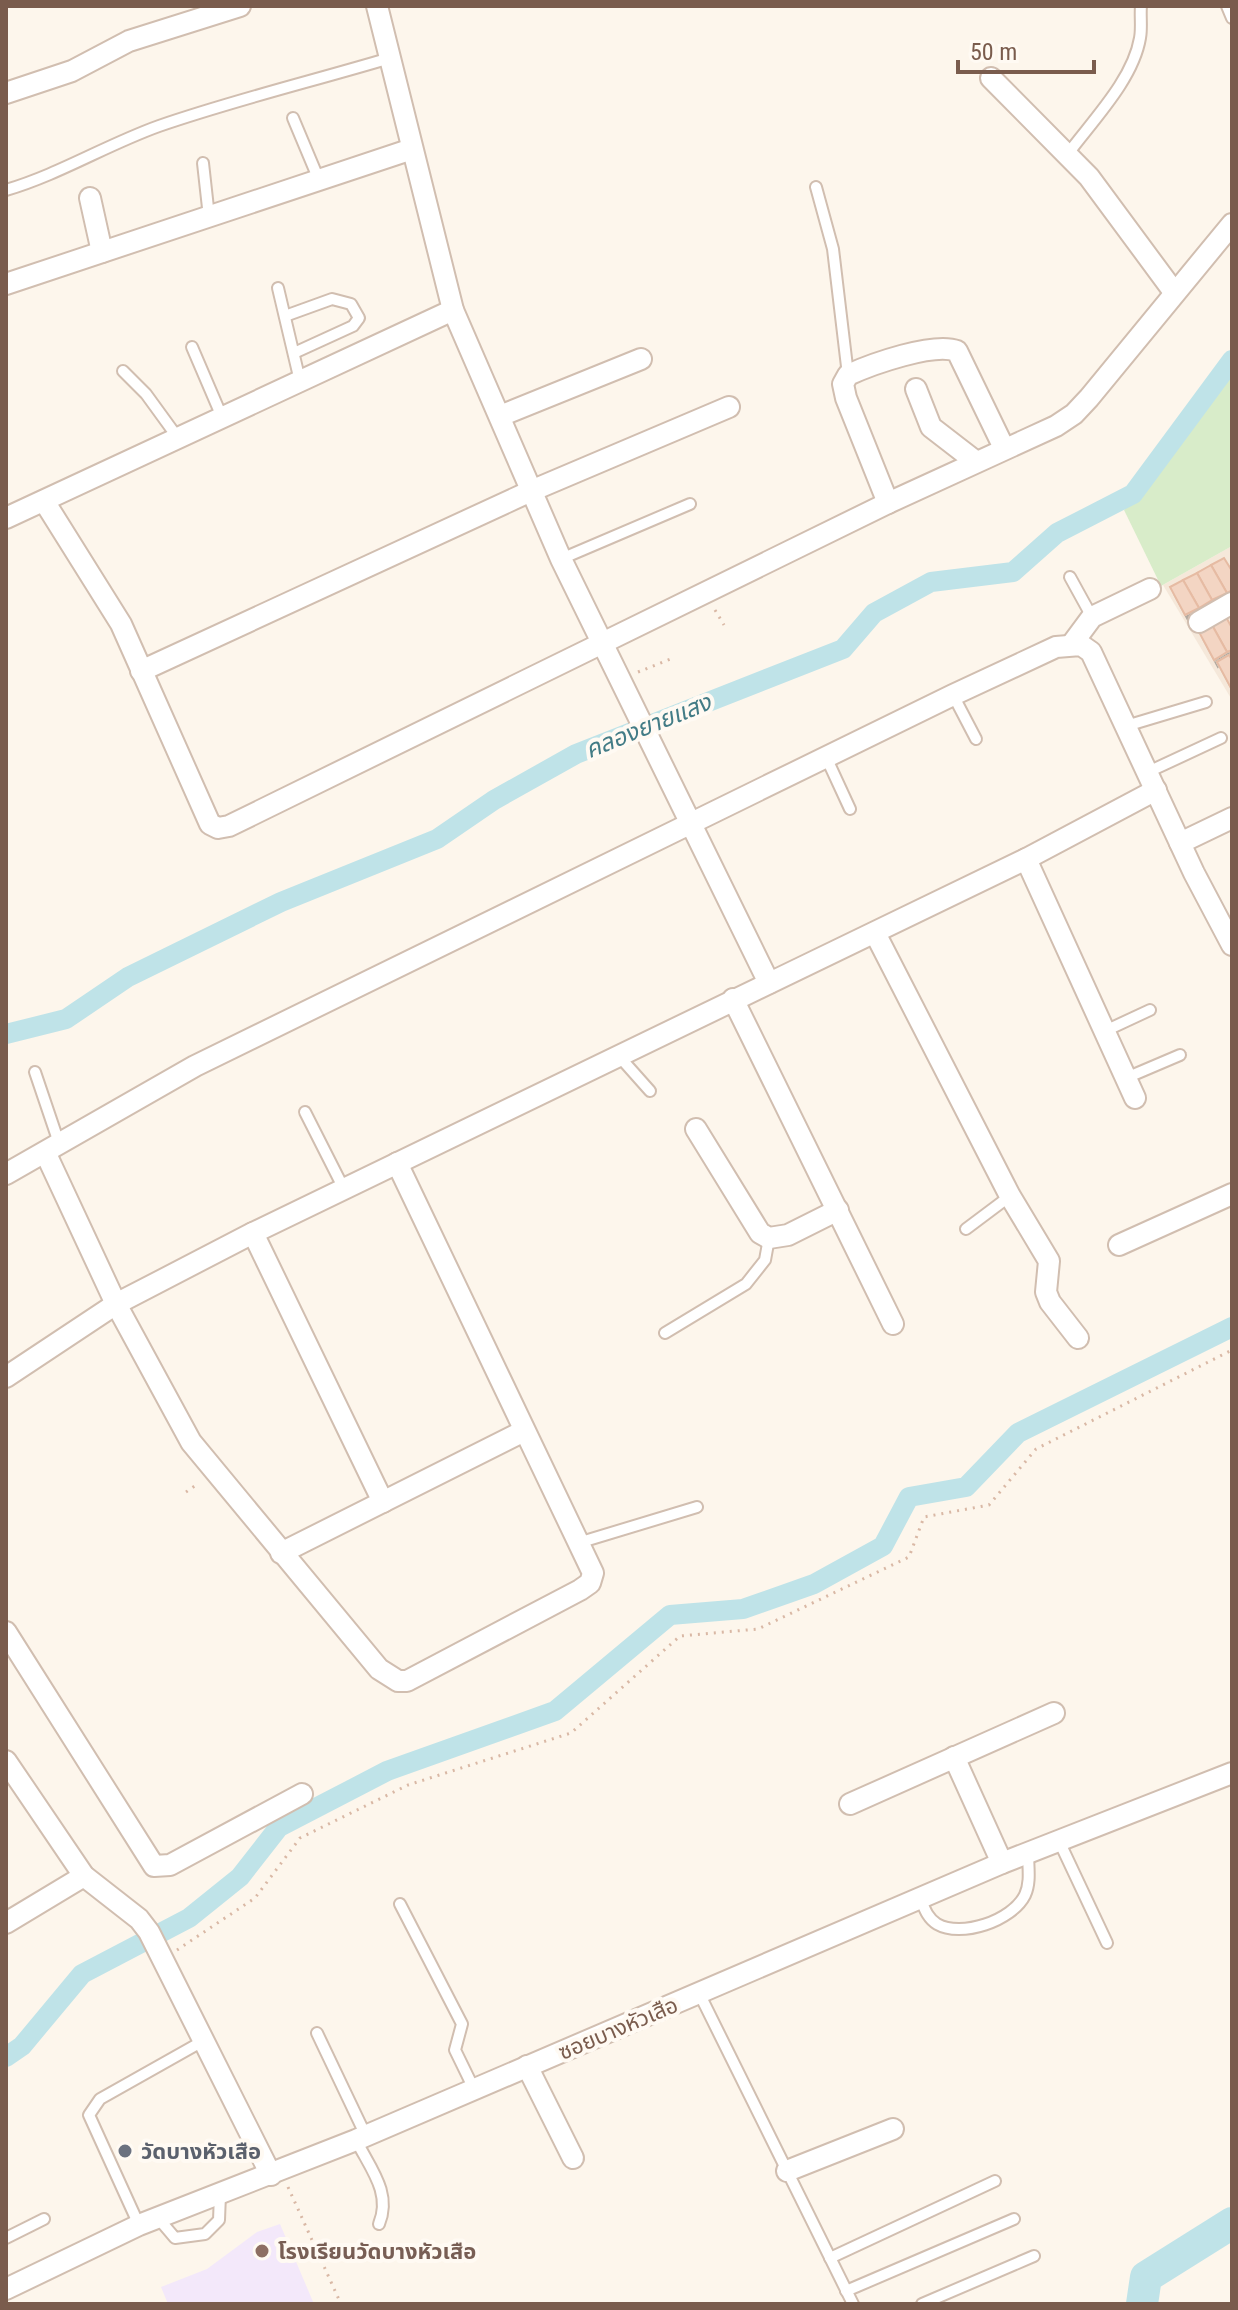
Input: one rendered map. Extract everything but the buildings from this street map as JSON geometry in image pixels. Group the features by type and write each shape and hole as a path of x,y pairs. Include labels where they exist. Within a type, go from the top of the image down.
{"street":[{"path":"6,93 72,71 129,41 240,6"},
{"path":"377,6 453,310 561,559 647,740 769,983"},
{"path":"991,78 1089,177 1174,292"},
{"path":"6,284 412,149"},
{"path":"90,198 102,252"},
{"path":"44,501 121,624 210,824 218,828 229,826 1074,414 1232,224"},
{"path":"6,518 453,310"},
{"path":"888,503 846,398 843,384 848,375 931,350 947,347 957,351 1004,448"},
{"path":"500,416 641,359"},
{"path":"916,389 931,427 975,461"},
{"path":"141,671 531,491 729,407"},
{"path":"1072,644 1092,617 1150,589"},
{"path":"1199,622 1232,603"},
{"path":"6,1174 53,1150 195,1066 953,695 1056,647 1072,644 1091,652 1180,843 1232,945"},
{"path":"6,1377 116,1304 253,1233 1026,859 1152,781"},
{"path":"1180,843 1232,818"},
{"path":"1026,859 1135,1098"},
{"path":"875,933 1010,1196 1049,1261 1046,1292 1050,1302 1078,1338"},
{"path":"733,999 893,1324"},
{"path":"696,1129 760,1233 769,1238 788,1235 838,1210"},
{"path":"53,1150 116,1304 191,1442 379,1669 398,1681 407,1681 590,1583 593,1573 397,1163"},
{"path":"1119,1245 1232,1194"},
{"path":"253,1233 383,1502"},
{"path":"281,1553 524,1431"},
{"path":"6,1632 154,1866 170,1865 302,1794"},
{"path":"850,1804 1054,1713"},
{"path":"954,1757 1002,1863"},
{"path":"6,1761 84,1876 139,1919 149,1932 203,2041 276,2173"},
{"name":"ซอยบางหัวเสือ","path":"6,2289 148,2222 361,2138 1028,1852 1232,1773"},
{"path":"6,1923 84,1876"},
{"path":"527,2066 573,2158"},
{"path":"787,2171 893,2129"}],"lane":[{"path":"1067,155 1117,87 1134,56 1140,38 1141,6"},
{"path":"1227,6 1232,18"},
{"path":"6,190 50,177 93,152 161,125 388,50"},
{"path":"293,118 319,180"},
{"path":"203,163 209,217"},
{"path":"816,187 833,249 848,375"},
{"path":"278,288 300,381"},
{"path":"285,316 332,299 351,304 359,318 353,326 294,353"},
{"path":"192,347 222,417"},
{"path":"123,371 146,394 178,438"},
{"path":"561,559 690,504"},
{"path":"1070,577 1092,617"},
{"path":"953,695 976,739"},
{"path":"1126,726 1206,702"},
{"path":"1152,781 1221,738"},
{"path":"826,757 850,809"},
{"path":"1105,1031 1150,1010"},
{"path":"618,1055 650,1091"},
{"path":"1126,1078 1180,1055"},
{"path":"35,1072 53,1150"},
{"path":"305,1112 344,1189"},
{"path":"966,1229 1010,1196"},
{"path":"665,1333 746,1284 765,1260 769,1238"},
{"path":"578,1543 697,1507"},
{"path":"1059,1841 1107,1943"},
{"path":"920,1898 929,1917 938,1924 954,1929 977,1927 1015,1908 1024,1897 1029,1882 1028,1852"},
{"path":"400,1904 462,2024 455,2050 474,2089"},
{"path":"699,1993 853,2304"},
{"path":"317,2033 384,2194 385,2211 379,2224"},
{"path":"203,2041 100,2099 89,2115 148,2222 175,2238 205,2234 219,2220 220,2194"},
{"path":"830,2258 995,2181"},
{"path":"6,2238 44,2219"},
{"path":"846,2291 1014,2219"},
{"path":"922,2304 1034,2256"}],"path":[{"path":"620,679 673,658"},
{"path":"164,1959 255,1898 300,1838 408,1785 571,1733 680,1636 758,1629 909,1557 924,1517 989,1505 1036,1449 1232,1350"},
{"path":"276,2173 341,2304"}],"shaded area":[{"path":"1232,546 1232,700 1163,585"},
{"name":"โรงเรียนวัดบางหัวเสือ","path":"280,2224 314,2304 168,2304 161,2287 207,2269 257,2232"}],"green space":[{"path":"1232,373 1232,546 1161,586 1124,510"}],"waterway":[{"name":"คลองยายแสง","path":"6,1034 66,1019 128,977 281,902 437,839 494,800 576,754 843,649 874,613 931,582 1013,572 1057,533 1133,494 1232,360"},
{"path":"6,2057 22,2046 82,1974 189,1918 240,1877 279,1827 387,1771 555,1711 670,1615 743,1609 814,1584 883,1546 909,1497 966,1487 1018,1433 1232,1327"},
{"path":"1142,2304 1146,2277 1232,2223"}],"place":[{"name":"วัดบางหัวเสือ","path":"125,2151"},
{"name":"โรงเรียนวัดบางหัวเสือ","path":"262,2251"}]}
